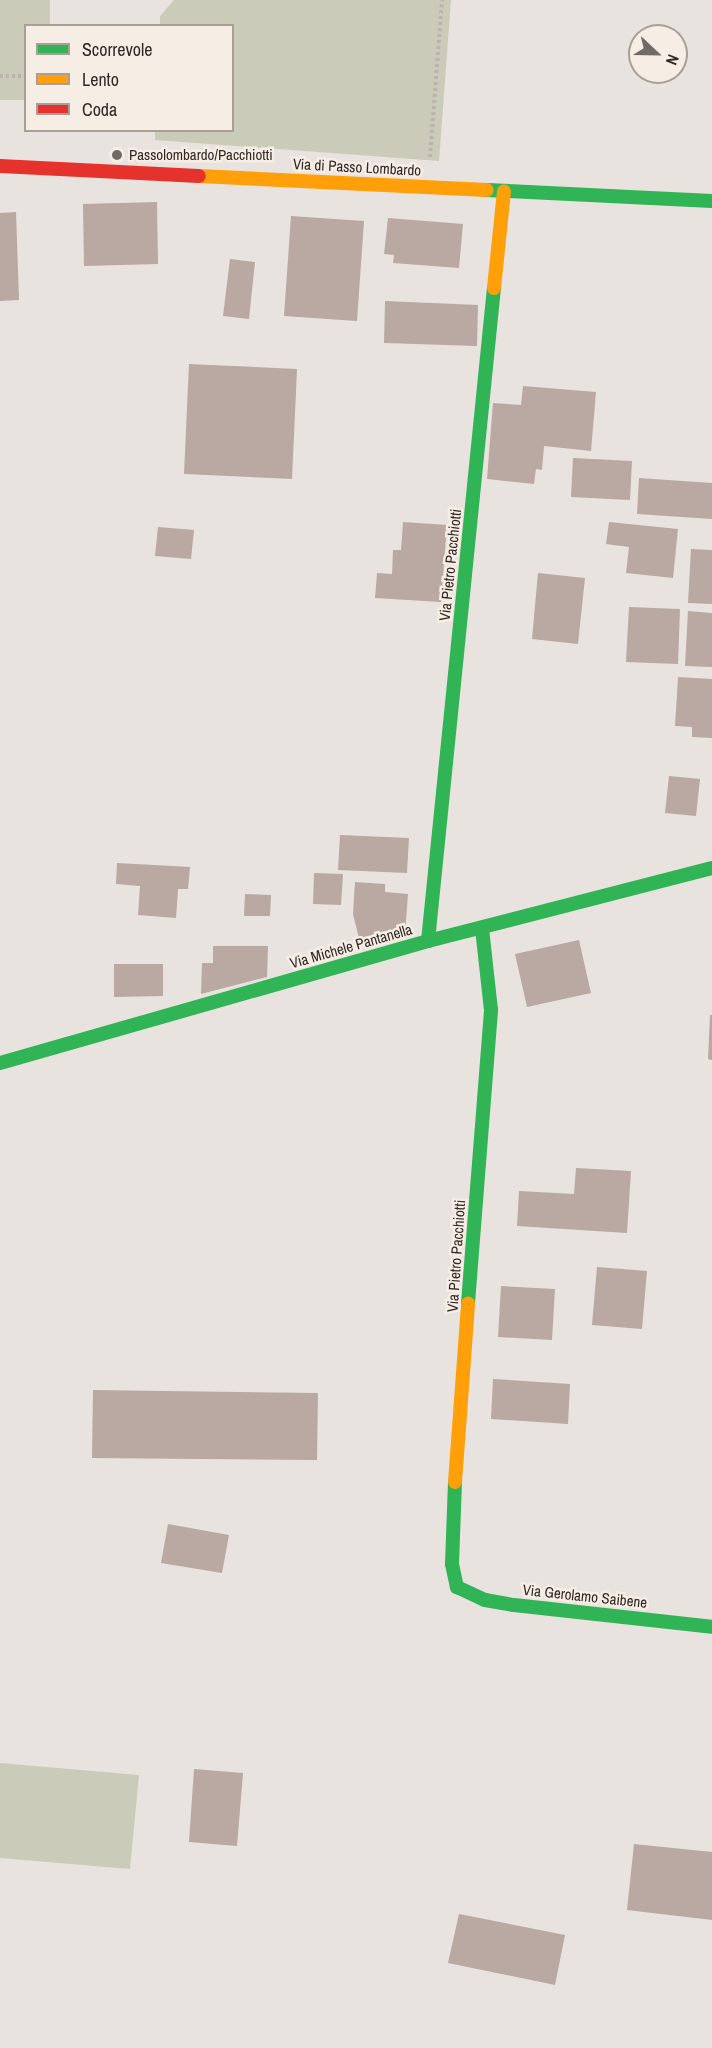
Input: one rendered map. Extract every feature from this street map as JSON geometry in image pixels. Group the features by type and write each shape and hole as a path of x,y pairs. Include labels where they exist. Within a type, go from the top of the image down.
{"street":[{"name":"Via di Passo Lombardo","path":"0,166 712,201"},
{"name":"Via Pietro Pacchiotti","path":"428,941 504,192"},
{"name":"Via Michele Pantanella","path":"0,1063 428,941 712,868"},
{"name":"Via Pietro Pacchiotti","path":"457,1587 452,1564 456,1463 491,1010 482,928"},
{"name":"Via Gerolamo Saibene","path":"457,1587 485,1600 514,1605 712,1627"}],"path":[{"path":"427,188 442,0"},
{"path":"0,76 24,76"}],"green space":[{"path":"0,0 50,0 50,24 24,24 24,100 0,100"},
{"path":"174,0 451,0 439,161 155,140 155,132 234,132 234,24 160,24 160,16"},
{"path":"0,1763 139,1775 130,1869 0,1858"}],"building":[{"path":"157,202 158,264 84,266 83,204"},
{"path":"16,212 19,300 0,301 0,213"},
{"path":"291,216 364,221 357,321 284,316"},
{"path":"388,218 463,224 459,268 393,263 394,255 384,254"},
{"path":"230,259 255,262 249,319 223,316"},
{"path":"385,301 478,305 477,346 384,343"},
{"path":"189,364 297,369 292,479 184,474"},
{"path":"523,386 596,392 591,451 544,446 542,470 536,469 534,484 487,479 493,403 521,405"},
{"path":"573,458 632,461 630,500 571,497"},
{"path":"639,478 712,483 712,519 637,514"},
{"path":"403,522 447,525 441,602 375,598 377,573 392,574 393,550 401,550"},
{"path":"609,522 678,529 673,578 626,573 629,547 606,544"},
{"path":"158,527 194,530 191,559 155,556"},
{"path":"691,549 712,550 712,604 688,603"},
{"path":"538,573 585,578 578,644 532,639"},
{"path":"629,607 680,609 678,664 626,662"},
{"path":"688,611 712,613 712,667 685,666"},
{"path":"678,677 712,679 712,738 692,737 692,727 675,726"},
{"path":"669,776 700,779 696,816 665,813"},
{"path":"340,835 409,838 407,873 338,870"},
{"path":"117,863 190,867 188,889 178,889 176,918 138,915 140,886 116,884"},
{"path":"314,873 343,874 341,905 313,904"},
{"path":"355,882 385,884 385,892 408,894 405,935 361,946 353,914"},
{"path":"245,894 271,895 270,916 244,916"},
{"path":"579,940 591,993 527,1007 515,954"},
{"path":"213,946 268,946 267,977 201,994 202,963 213,963"},
{"path":"114,964 163,964 163,996 114,997"},
{"path":"710,1015 712,1015 712,1060 708,1059"},
{"path":"576,1168 631,1171 627,1233 517,1226 519,1191 574,1194"},
{"path":"597,1267 647,1271 642,1329 592,1325"},
{"path":"501,1286 555,1289 552,1340 498,1337"},
{"path":"493,1379 570,1384 568,1424 491,1419"},
{"path":"93,1390 318,1393 317,1460 92,1458"},
{"path":"168,1524 229,1535 222,1573 161,1563"},
{"path":"194,1769 243,1773 237,1846 189,1842"},
{"path":"634,1844 712,1852 712,1920 627,1910"},
{"path":"459,1914 565,1935 555,1985 448,1963"}],"traffic: fast":[{"path":"487,190 712,201"},
{"path":"428,941 494,288"},
{"path":"0,1063 428,941 712,868"},
{"path":"468,1303 491,1010 482,928"},
{"path":"455,1482 452,1564 457,1587 485,1600 514,1605 712,1627"}],"traffic: slow":[{"path":"199,176 487,190"},
{"path":"494,288 504,192"},
{"path":"455,1482 468,1303"}],"traffic: jam":[{"path":"0,166 199,176"}],"place":[{"name":"Passolombardo/Pacchiotti","path":"117,155"}]}
